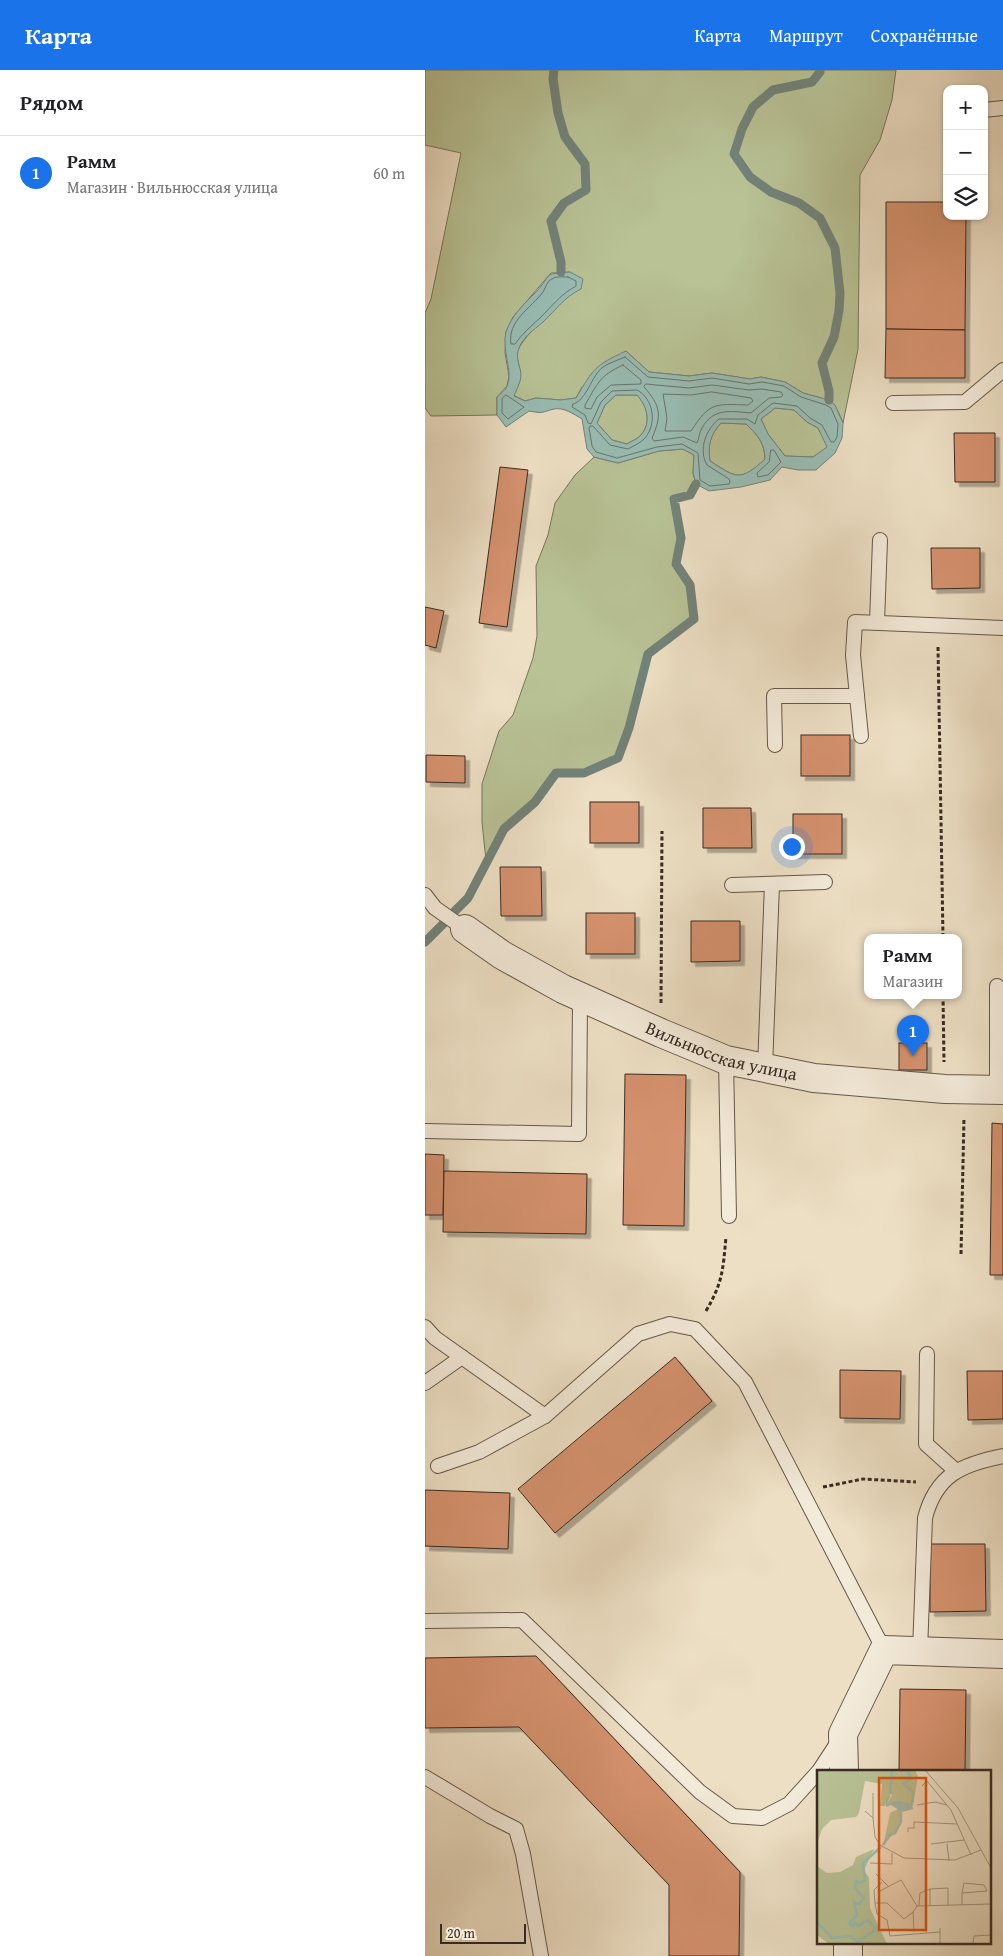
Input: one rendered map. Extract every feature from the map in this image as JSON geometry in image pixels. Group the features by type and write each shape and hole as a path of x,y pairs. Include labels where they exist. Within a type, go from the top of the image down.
{"street":[{"name":"Вильнюсская улица","path":"465,929 503,955 580,997 661,1034 726,1060 814,1078 955,1089 1000,1090"},
{"path":"844,1770 843,1734 884,1650 1003,1656"}],"lane":[{"path":"988,110 1003,108"},
{"path":"893,403 965,402 1003,370"},
{"path":"877,622 880,540"},
{"path":"861,736 853,655 855,622 938,627 1003,628"},
{"path":"775,745 774,696 857,696"},
{"path":"731,885 825,882"},
{"path":"765,1068 772,884"},
{"path":"425,896 435,908 465,929"},
{"path":"997,986 1000,1090"},
{"path":"425,1131 579,1134 580,997"},
{"path":"726,1060 729,1216"},
{"path":"438,1466 479,1452 545,1416 638,1334 670,1324 695,1329 745,1382 884,1650"},
{"path":"425,1327 435,1338 545,1416"},
{"path":"927,1354 926,1444 956,1471"},
{"path":"425,1382 462,1358"},
{"path":"919,1651 925,1518 930,1500 941,1484 956,1471 978,1461 1003,1456"},
{"path":"425,1621 522,1620 700,1792 733,1816 762,1818 789,1804 817,1772"},
{"path":"819,1770 843,1734"},
{"path":"425,1777 490,1816 516,1829 523,1854 541,1956"}],"path":[{"path":"938,627 943,934"},
{"path":"661,1034 662,832"},
{"path":"944,999 955,1089 961,1254"},
{"path":"717,1291 723,1275 729,1216"},
{"path":"802,1492 863,1479 941,1484"}],"green space":[{"path":"425,70 896,70 892,100 880,140 860,175 858,349 843,423 838,411 829,400 803,393 785,382 761,377 750,379 712,373 689,376 649,372 626,351 582,387 576,398 561,400 536,398 525,401 513,395 520,377 517,356 519,348 540,322 571,294 570,272 551,273 513,317 506,332 505,353 509,376 507,386 497,397 497,415 431,416 425,408 425,313 431,299 461,153 425,145"},
{"path":"616,395 637,395 646,409 647,420 644,430 640,436 627,444 612,440 597,423 605,405"},
{"path":"775,408 794,410 807,422 818,428 828,447 813,457 785,456 768,434 761,419"},
{"path":"721,423 746,424 760,440 764,449 765,460 750,472 738,475 726,471 710,461 710,441"},
{"path":"683,449 694,455 693,473 696,484 690,495 674,499 681,538 676,564 690,585 694,619 648,654 629,728 618,758 584,773 555,773 535,802 504,829 486,861 482,822 482,784 499,731 513,715 533,658 537,636 536,566 548,535 555,503 575,475 594,457 618,463 659,451"}],"water":[{"path":"570,272 583,279 581,289 565,300 522,342 518,354 521,377 514,396 525,401 536,398 561,400 576,398 596,369 607,360 626,351 649,372 689,376 712,373 750,379 761,377 785,382 803,393 829,400 835,405 843,423 842,438 835,453 816,470 798,470 782,467 770,480 741,487 709,491 696,484 693,473 694,455 683,449 659,451 618,463 594,457 587,449 582,419 565,410 529,411 506,427 497,415 497,397 505,389 509,381 505,346 508,326 523,305 551,274","holes":["616,395 637,395 646,409 647,420 644,430 640,436 627,444 612,440 597,423 605,405","775,408 794,410 807,422 818,428 827,447 813,457 785,456 768,434 761,419","721,423 746,424 760,440 764,449 765,459 743,474 732,474 726,471 710,461 709,450 714,432"]}],"building":[{"path":"886,202 943,202 943,220 966,220 965,330 886,329"},
{"path":"886,329 965,330 965,378 885,378"},
{"path":"954,433 995,433 995,482 955,482"},
{"path":"500,467 528,470 507,627 479,623"},
{"path":"931,548 980,548 980,588 932,589"},
{"path":"425,607 444,611 436,648 425,645"},
{"path":"801,735 850,735 850,776 801,776"},
{"path":"426,755 465,756 465,783 426,782"},
{"path":"590,802 639,802 639,843 590,843"},
{"path":"703,808 751,808 752,848 703,848"},
{"path":"793,814 842,814 842,854 793,854"},
{"path":"500,867 541,867 542,916 501,916"},
{"path":"586,913 635,913 635,954 586,954"},
{"path":"691,921 740,921 740,961 691,962"},
{"path":"899,1043 927,1043 927,1070 899,1070"},
{"path":"625,1074 686,1075 684,1226 623,1225"},
{"path":"992,1123 1003,1124 1003,1275 990,1275"},
{"path":"425,1154 444,1155 443,1215 425,1215"},
{"path":"444,1171 587,1174 586,1234 443,1232"},
{"path":"675,1357 712,1401 555,1533 518,1489"},
{"path":"840,1370 901,1371 900,1419 840,1418"},
{"path":"967,1371 1003,1371 1003,1419 968,1420"},
{"path":"425,1490 510,1493 508,1549 425,1546"},
{"path":"930,1544 985,1544 986,1611 930,1612"},
{"path":"536,1656 740,1872 739,1956 669,1956 669,1885 519,1727 425,1728 425,1658"},
{"path":"900,1689 966,1690 965,1770 899,1770"}],"waterway":[{"path":"554,70 553,79 558,113 565,137 585,164 586,190 564,203 551,221 561,262 561,272"},
{"path":"820,70 812,82 773,90 753,107 742,129 734,154 750,177 771,192 799,203 820,218 835,248 840,293 839,311 834,337 822,363 829,391 829,400"},
{"path":"454,912 468,898 504,829 535,802 556,773 584,773 618,758 629,728 648,654 694,619 690,585 676,564 681,538 674,499 690,495 696,484"},
{"path":"425,942 444,923"}],"place":[{"name":"Рамм","path":"913,1056"}]}
